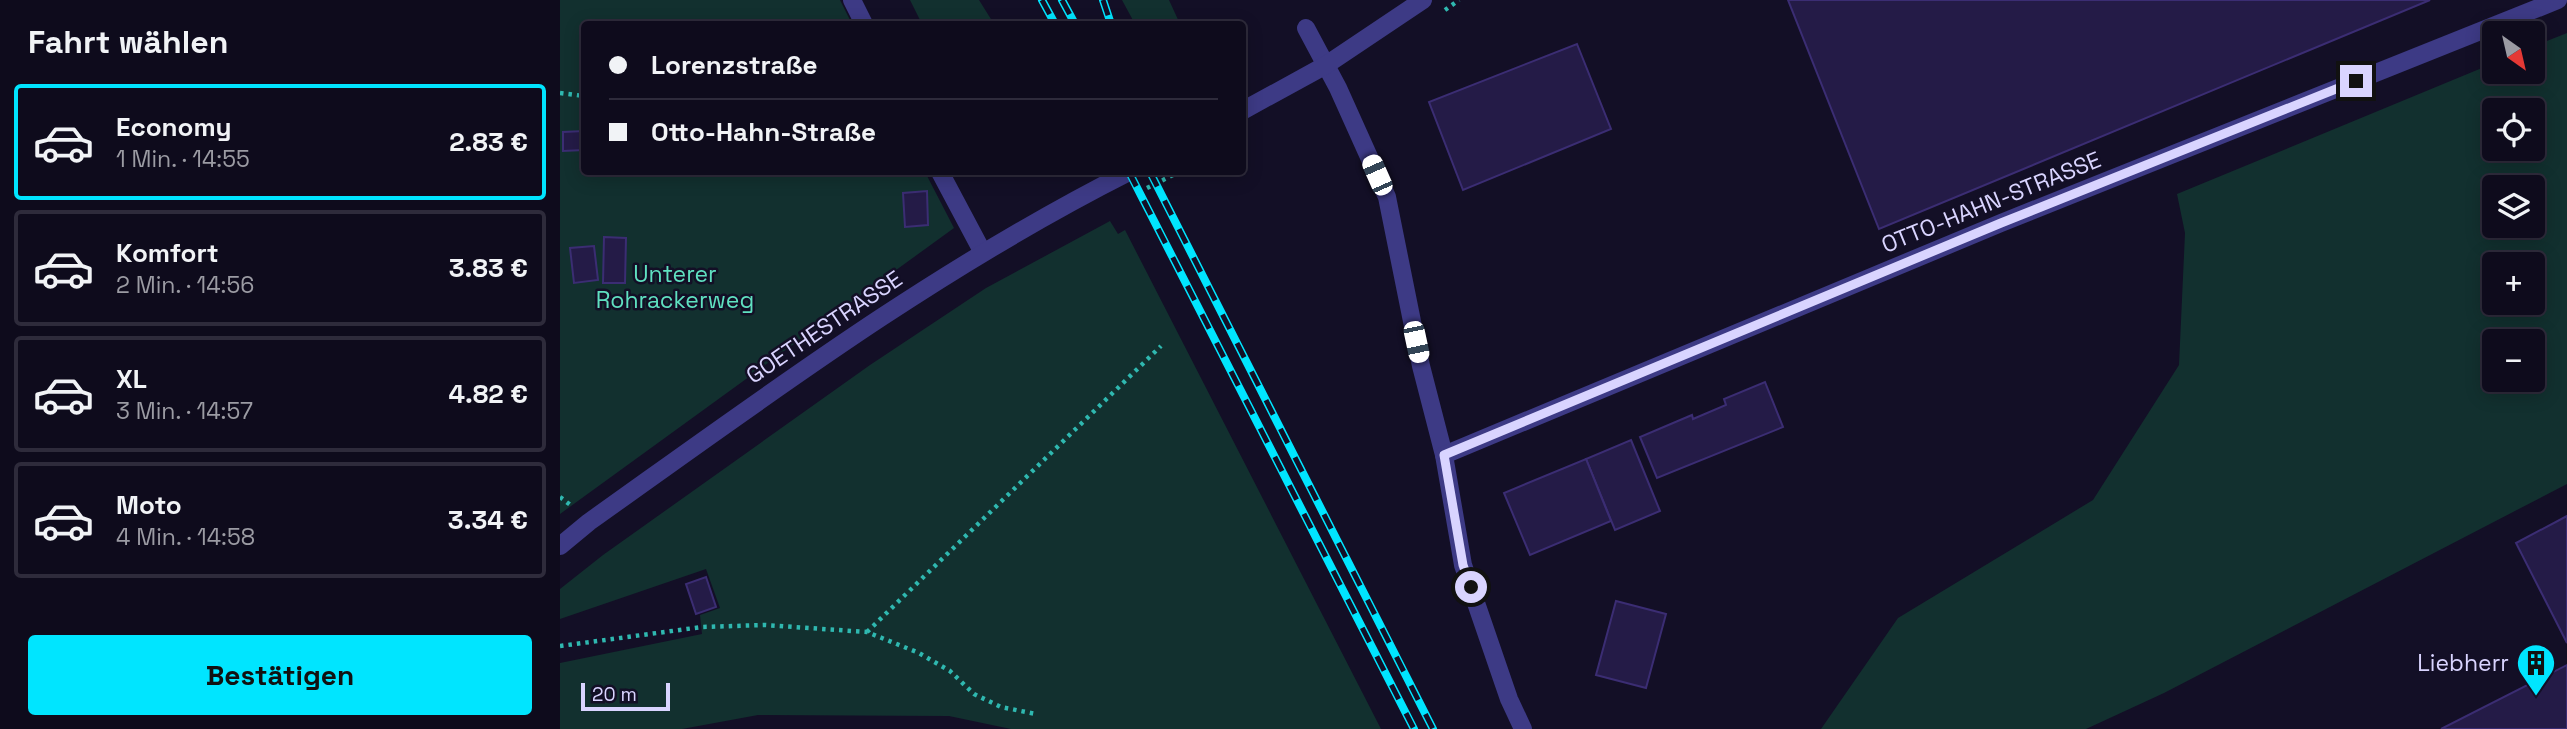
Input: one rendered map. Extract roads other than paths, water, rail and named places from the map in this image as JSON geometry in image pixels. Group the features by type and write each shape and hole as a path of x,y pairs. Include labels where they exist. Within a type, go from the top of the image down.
{"street":[{"path":"852,0 862,21"},
{"path":"1246,109 1326,65 1423,0"},
{"name":"OTTO-HAHN-STRASSE","path":"1444,455 2001,223 2558,0"},
{"path":"1306,27 1387,197 1421,366 1444,455 1463,565 1509,699 1523,729"},
{"path":"942,175 982,251"},
{"name":"GOETHESTRASSE","path":"560,546 589,522 858,331 982,251 1123,175"}],"railway":[{"path":"1042,0 1053,21"},
{"path":"1062,0 1073,21"},
{"path":"1103,0 1110,21"},
{"path":"1131,175 1414,729"},
{"path":"1152,175 1433,729"}],"place":[{"name":"Liebherr","path":"2536,697"}],"park label":[{"name":"Unterer Rohrackerweg","path":"675,287"}]}
